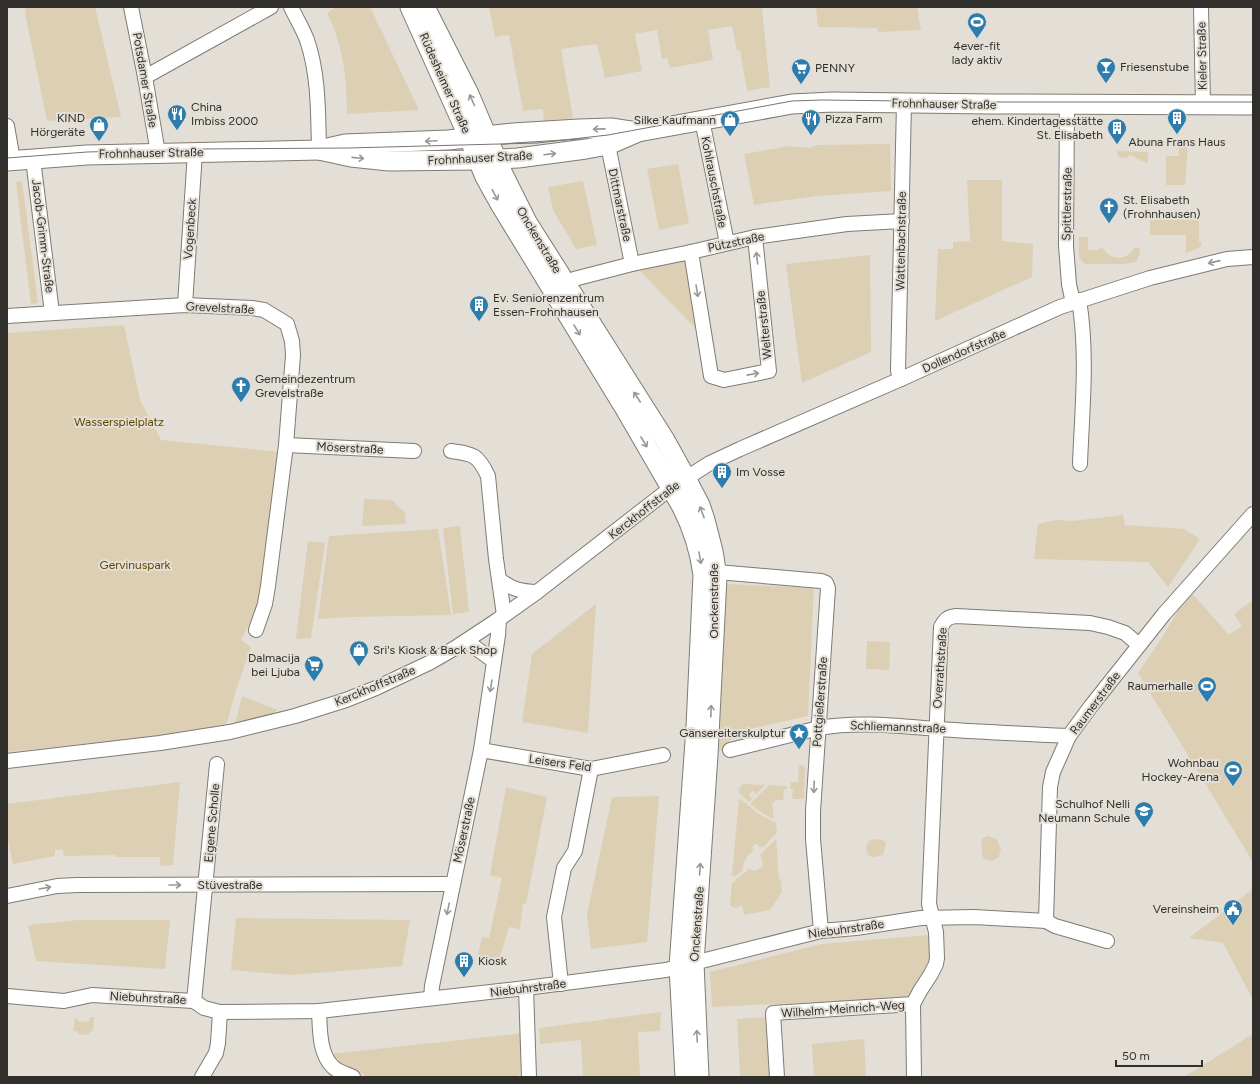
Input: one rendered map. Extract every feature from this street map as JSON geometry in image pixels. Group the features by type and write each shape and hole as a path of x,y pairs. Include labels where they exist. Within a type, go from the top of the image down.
{"main road":[{"name":"Rüdesheimer Straße","path":"410,7 478,137"},
{"name":"Rüdesheimer Straße","path":"425,7 467,89 478,137 478,160"},
{"name":"Frohnhauser Straße","path":"319,150 351,157 389,161 497,159 578,150 608,145 638,132 792,104 824,102 1253,105"},
{"name":"Frohnhauser Straße","path":"10,160 87,155 319,150 345,144 448,140 579,129 611,128 638,132"},
{"name":"Onckenstraße","path":"478,137 497,159 514,199 527,222 665,440 701,556 703,575 687,965 685,1077"},
{"name":"Onckenstraße","path":"478,160 485,177 504,211 679,483 700,505 713,551 716,572 708,755 687,965 699,1077"}],"street":[{"name":"Potsdamer Straße","path":"131,7 145,76 158,153"},
{"path":"145,76 271,7"},
{"path":"291,7 307,40 314,67 318,104 319,150"},
{"name":"Kieler Straße","path":"1201,7 1203,105"},
{"name":"Wattenbachstraße","path":"902,379 898,372 904,103"},
{"name":"Spittlerstraße","path":"1067,104 1066,246 1069,284 1083,324 1083,417 1080,464"},
{"name":"Kohlrauschstraße","path":"702,120 727,243"},
{"path":"7,126 10,160"},
{"name":"Dittmarstraße","path":"608,145 632,264"},
{"name":"Vogenbeck","path":"185,305 196,152"},
{"name":"Jacob-Grimm-Straße","path":"33,159 52,313"},
{"name":"Pützstraße","path":"574,279 632,264 755,237 847,224 902,221"},
{"name":"Welterstraße","path":"691,252 711,376 724,380 769,371 755,237"},
{"name":"Dollendorfstraße","path":"679,483 710,463 740,449 902,379 1060,307 1150,278 1227,259 1253,257"},
{"name":"Grevelstraße","path":"7,316 185,305 252,308 264,310 287,324 292,341 293,355 286,445 265,604 256,630"},
{"name":"Möserstraße","path":"286,445 414,451"},
{"name":"Möserstraße","path":"430,998 481,750 501,617 500,580 495,552 488,476 483,465 473,455 451,451"},
{"name":"Kerckhoffstraße","path":"7,761 160,743 230,732 259,726 324,707 376,688 429,663 466,641 537,592 679,483"},
{"name":"Raumerstraße","path":"1046,921 1050,787 1053,772 1069,736 1164,614 1253,514"},
{"name":"Pottgießerstraße","path":"716,572 821,581 826,583 828,588 819,728 816,748 813,839 820,931"},
{"path":"500,580 509,587 521,591 537,592"},
{"name":"Overrathstraße","path":"913,1004 936,964 936,932 929,904 941,626 944,620 949,617 956,616 1090,623 1125,633 1139,645"},
{"path":"466,641 494,661"},
{"name":"Schliemannstraße","path":"730,750 819,728 859,724 1069,736"},
{"name":"Leisers Feld","path":"481,750 591,769 663,755"},
{"name":"Eigene Scholle","path":"194,1001 217,764"},
{"path":"561,984 554,917 564,868 575,851 591,769"},
{"name":"Stüvestraße","path":"7,896 64,886 453,884"},
{"name":"Niebuhrstraße","path":"7,996 64,1000 92,995 194,1001 204,1008 220,1012 318,1011 561,984 687,965 820,931 856,928 921,918 974,917 1046,921"},
{"path":"1046,921 1055,926 1107,941"},
{"path":"526,988 529,1077"},
{"path":"913,1004 914,1077"},
{"name":"Wilhelm-Meinrich-Weg","path":"777,1077 773,1013 913,1004"},
{"path":"318,1011 323,1049 327,1060 334,1068 353,1077"},
{"path":"202,1077 216,1053 220,1012"}],"green space":[{"path":"26,7 95,7 121,117 47,121 25,13"},
{"path":"336,7 370,7 419,110 347,114 343,62 337,37 327,13"},
{"path":"489,7 767,7 762,8 770,87 747,91 740,50 737,51 732,26 708,30 713,60 670,68 667,58 662,59 657,30 635,34 642,71 605,78 597,44 561,49 573,118 544,121 543,109 523,111 509,35 495,37"},
{"path":"816,7 917,7 921,30 878,32 877,28 818,27"},
{"path":"890,144 891,191 817,196 754,205 744,154 790,146 810,148 817,145"},
{"path":"1179,145 1188,145 1185,185 1166,185 1166,156 1179,156"},
{"path":"1117,151 1148,152 1148,164 1130,155 1122,158 1118,156"},
{"path":"678,164 689,223 659,230 647,169"},
{"path":"967,180 1002,180 1002,241 1033,244 1032,277 935,321 938,249 953,249 953,242 970,241"},
{"path":"22,181 38,303 31,304 16,182"},
{"path":"583,181 597,245 576,249 553,210 548,187"},
{"path":"1150,220 1199,220 1199,242 1201,242 1201,247 1186,253 1186,235 1150,235"},
{"path":"1079,237 1088,237 1088,250 1099,250 1099,248 1103,248 1114,257 1123,257 1134,248 1140,248 1140,253 1136,262 1124,264 1085,264 1079,258"},
{"path":"690,255 703,336 635,266"},
{"path":"870,255 871,352 802,383 786,264"},
{"name":"Gervinuspark","path":"124,325 140,400 161,440 281,452 269,548 255,619 249,625 241,640 251,647 236,690 226,726 159,736 7,752 7,333"},
{"path":"364,499 392,500 405,512 406,524 362,526"},
{"path":"1123,515 1125,525 1184,529 1200,539 1168,587 1148,562 1034,559 1038,524 1056,520 1072,521"},
{"path":"460,526 469,612 453,614 443,528"},
{"path":"438,529 451,615 318,619 329,536"},
{"path":"308,541 325,543 311,638 296,639"},
{"path":"726,584 814,588 808,716 749,729 750,737 744,735 742,730 736,732 734,738 729,741 730,749 719,751"},
{"path":"1190,591 1229,635 1242,626 1234,614 1253,600 1253,862 1138,673 1161,639"},
{"path":"596,604 588,733 522,722 532,654"},
{"path":"867,641 890,642 889,670 866,669"},
{"path":"242,696 278,710 265,719 235,724"},
{"path":"799,765 805,766 804,799 792,799 793,789 790,789 791,782 798,782"},
{"path":"180,782 173,865 160,866 160,857 115,857 115,855 64,856 63,849 55,850 55,856 13,864 7,835 7,804"},
{"path":"743,784 765,785 756,794 753,791 749,795 752,799 749,802 739,793 739,788"},
{"path":"769,785 787,786 787,789 784,789 783,800 776,800 772,804 774,819 750,804"},
{"path":"506,787 547,797 526,903 523,904 520,929 509,927 500,957 477,960 482,937 489,938 502,878 490,875"},
{"path":"659,796 647,942 591,949 587,914 612,797"},
{"path":"739,798 759,814 776,823 777,833 763,847 759,847 757,844 753,845 752,848 754,850 745,860 741,872 735,876 732,875"},
{"path":"987,836 997,839 1001,850 998,858 992,861 983,859 981,840"},
{"path":"776,839 777,862 782,892 770,910 744,915 742,906 734,908 730,905 732,883 749,869 755,871 762,867 763,863 760,855"},
{"path":"872,839 883,840 886,843 883,855 874,857 869,856 866,846"},
{"path":"1253,889 1253,1000 1223,943 1189,938"},
{"path":"236,918 410,920 402,966 291,975 231,970"},
{"path":"79,920 170,920 165,969 36,961 28,925"},
{"path":"929,935 930,969 907,998 712,1007 710,972 822,944"},
{"path":"661,1012 660,1031 638,1032 640,1077 583,1077 581,1040 540,1044 539,1028"},
{"path":"75,1017 78,1021 89,1022 90,1017 94,1017 93,1030 88,1034 80,1035 76,1031 73,1031"},
{"path":"766,1017 772,1077 740,1077 737,1019"},
{"path":"523,1033 523,1070 517,1077 368,1077 336,1062 331,1054"},
{"path":"1253,1034 1253,1077 1184,1077"},
{"path":"864,1039 866,1077 814,1077 812,1044"}],"tram line":[{"path":"7,158 87,152 197,149 348,148 537,143 608,135 792,101 1253,102"}],"place":[{"name":"4ever-fit lady aktiv","path":"977,39"},
{"name":"Friesenstube","path":"1106,84"},
{"name":"PENNY","path":"801,85"},
{"name":"China Imbiss 2000","path":"177,131"},
{"name":"Abuna Frans Haus","path":"1177,135"},
{"name":"Pizza Farm","path":"811,136"},
{"name":"Silke Kaufmann","path":"730,137"},
{"name":"KIND Hörgeräte","path":"99,142"},
{"name":"ehem. Kindertagesstätte St. Elisabeth","path":"1117,145"},
{"name":"St. Elisabeth (Frohnhausen)","path":"1109,224"},
{"name":"Ev. Seniorenzentrum Essen-Frohnhausen","path":"479,322"},
{"name":"Gemeindezentrum Grevelstraße","path":"241,403"},
{"name":"Im Vosse","path":"722,489"},
{"name":"Sri's Kiosk & Back Shop","path":"359,667"},
{"name":"Dalmacija bei Ljuba","path":"314,682"},
{"name":"Raumerhalle","path":"1207,703"},
{"name":"Gänsereiterskulptur","path":"799,750"},
{"name":"Wohnbau Hockey-Arena","path":"1233,787"},
{"name":"Schulhof Nelli Neumann Schule","path":"1144,828"},
{"name":"Vereinsheim","path":"1233,926"},
{"name":"Kiosk","path":"464,978"}],"park label":[{"name":"Wasserspielplatz","path":"119,422"}]}
